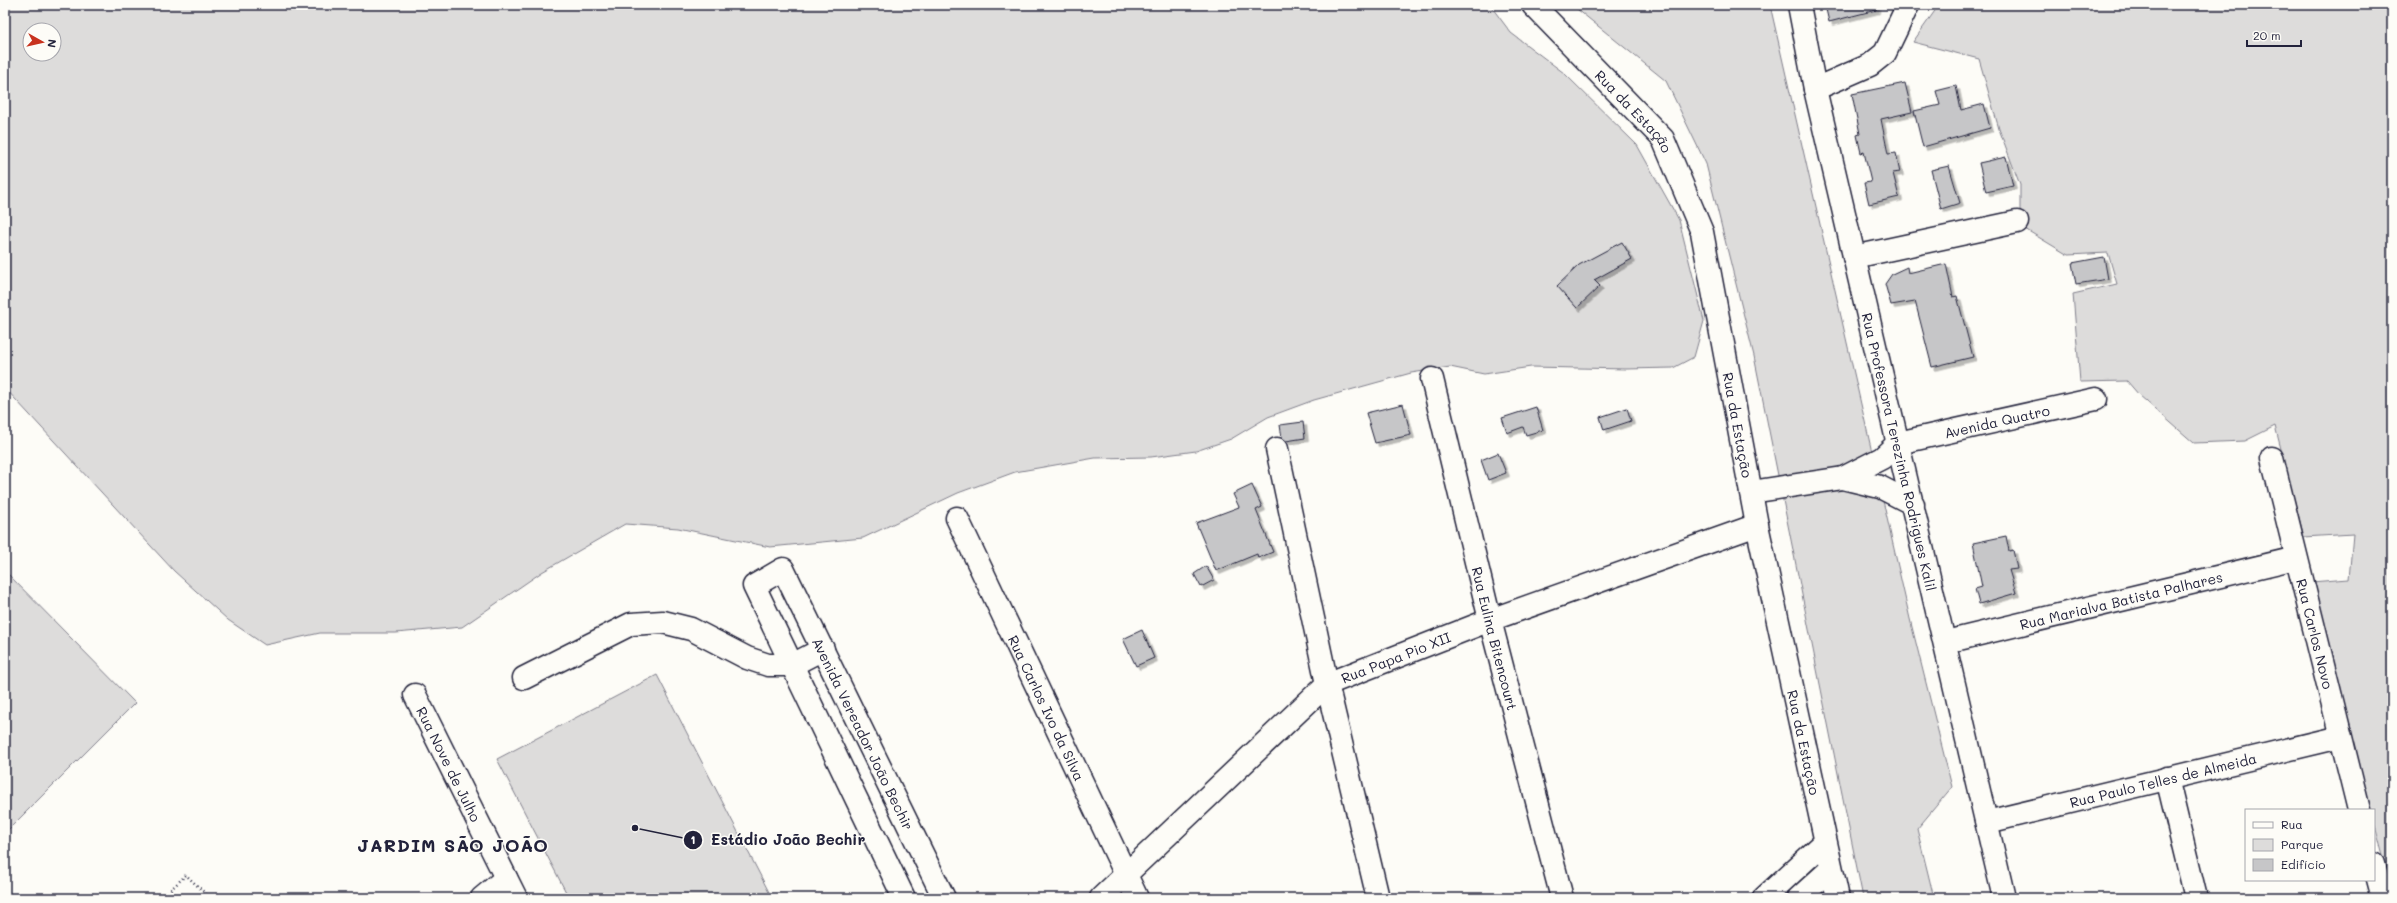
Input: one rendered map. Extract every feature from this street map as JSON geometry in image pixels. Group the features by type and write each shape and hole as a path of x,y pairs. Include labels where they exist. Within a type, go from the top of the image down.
{"street":[{"name":"Rua da Estação","path":"1533,5 1663,139 1702,232 1757,525 1838,898"},
{"name":"Rua Professora Terezinha Rodrigues Kalil","path":"1799,5 1815,89 1946,642 2004,898"},
{"path":"1815,89 1870,65 1885,54 1908,5"},
{"path":"1854,257 2017,222"},
{"name":"Rua Eulina Bitencourt","path":"1432,379 1490,620 1562,898"},
{"name":"Avenida Quatro","path":"1898,443 2096,399"},
{"path":"1751,492 1843,478 1882,458 1898,443"},
{"path":"1278,449 1327,684 1378,898"},
{"name":"Rua Carlos Novo","path":"2272,458 2340,737 2360,809"},
{"path":"1843,478 1880,487 1913,504"},
{"name":"Rua Carlos Ivo da Silva","path":"957,518 1137,898"},
{"name":"Rua Papa Pio XII","path":"1101,898 1327,684 1490,620 1757,525"},
{"name":"Rua Marialva Batista Palhares","path":"1946,642 2296,558"},
{"name":"Avenida Vereador João Bechir","path":"792,665 754,586 783,569 944,898"},
{"path":"524,678 631,624 663,622 691,629 747,658 768,664 792,665 823,649"},
{"path":"792,665 904,898"},
{"name":"Rua Nove de Julho","path":"415,695 516,898"},
{"name":"Rua Paulo Telles de Almeida","path":"1987,822 2340,737"},
{"path":"2167,778 2196,898"},
{"path":"1764,898 1825,842"},
{"path":"2375,868 2383,898"},
{"path":"1799,898 1831,869"},
{"path":"482,898 506,878"}],"path":[{"path":"162,898 186,875 210,898"}],"green space":[{"path":"5,5 1490,5 1511,33 1564,73 1637,145 1679,220 1704,321 1694,357 1673,368 1626,369 1531,367 1484,374 1450,367 1411,373 1314,400 1268,417 1231,439 1196,451 1151,457 1095,458 1015,472 958,493 863,538 770,547 678,528 625,524 542,572 462,627 396,633 320,633 265,645 228,620 174,571 5,388"},
{"path":"1572,5 1770,5 1910,619 1952,787 1917,829 1934,898 1863,898 1754,356 1706,164 1666,81"},
{"path":"1939,5 2392,5 2392,890 2375,826 2375,809 2371,809 2311,582 2349,579 2353,534 2304,537 2275,426 2245,441 2194,443 2139,395 2127,381 2080,382 2073,294 2117,284 2108,253 2068,255 2020,226 2020,185 1999,129 1979,59 1913,42"},
{"path":"5,571 135,703 5,833"},
{"path":"657,675 772,898 569,898 497,759"}],"building":[{"path":"1825,5 1876,5 1876,10 1829,22"},
{"path":"1905,83 1912,112 1881,119 1888,154 1896,153 1900,172 1893,173 1899,197 1869,204 1864,183 1871,182 1864,152 1861,153 1857,135 1860,134 1852,94"},
{"path":"1956,86 1961,110 1984,104 1990,128 1923,147 1914,111 1940,105 1936,91"},
{"path":"2006,157 2013,186 1986,192 1979,163"},
{"path":"1949,166 1960,203 1941,209 1931,170"},
{"path":"1622,242 1632,259 1594,280 1600,286 1577,308 1557,286 1579,265"},
{"path":"2104,257 2108,279 2076,284 2072,263"},
{"path":"1946,264 1953,297 1957,296 1973,357 1932,367 1915,301 1891,305 1885,284 1892,274 1907,267 1908,273"},
{"path":"1403,404 1411,435 1375,443 1366,413"},
{"path":"1536,407 1543,430 1526,435 1523,427 1507,433 1502,418"},
{"path":"1627,408 1631,421 1604,430 1600,417"},
{"path":"1303,422 1305,438 1286,441 1282,438 1280,425"},
{"path":"1498,453 1506,473 1488,480 1481,460"},
{"path":"1252,485 1262,507 1256,510 1273,552 1258,558 1257,554 1216,571 1196,523 1239,507 1233,494"},
{"path":"2006,536 2009,551 2013,550 2017,569 2009,570 2016,593 1979,604 1975,589 1982,587 1973,543"},
{"path":"1206,566 1214,580 1201,587 1194,574"},
{"path":"1142,630 1154,658 1136,666 1123,639"}],"place":[{"name":"Estádio João Bechir","path":"635,828"}],"district":[{"name":"JARDIM SÃO JOÃO","path":"453,845"}]}
